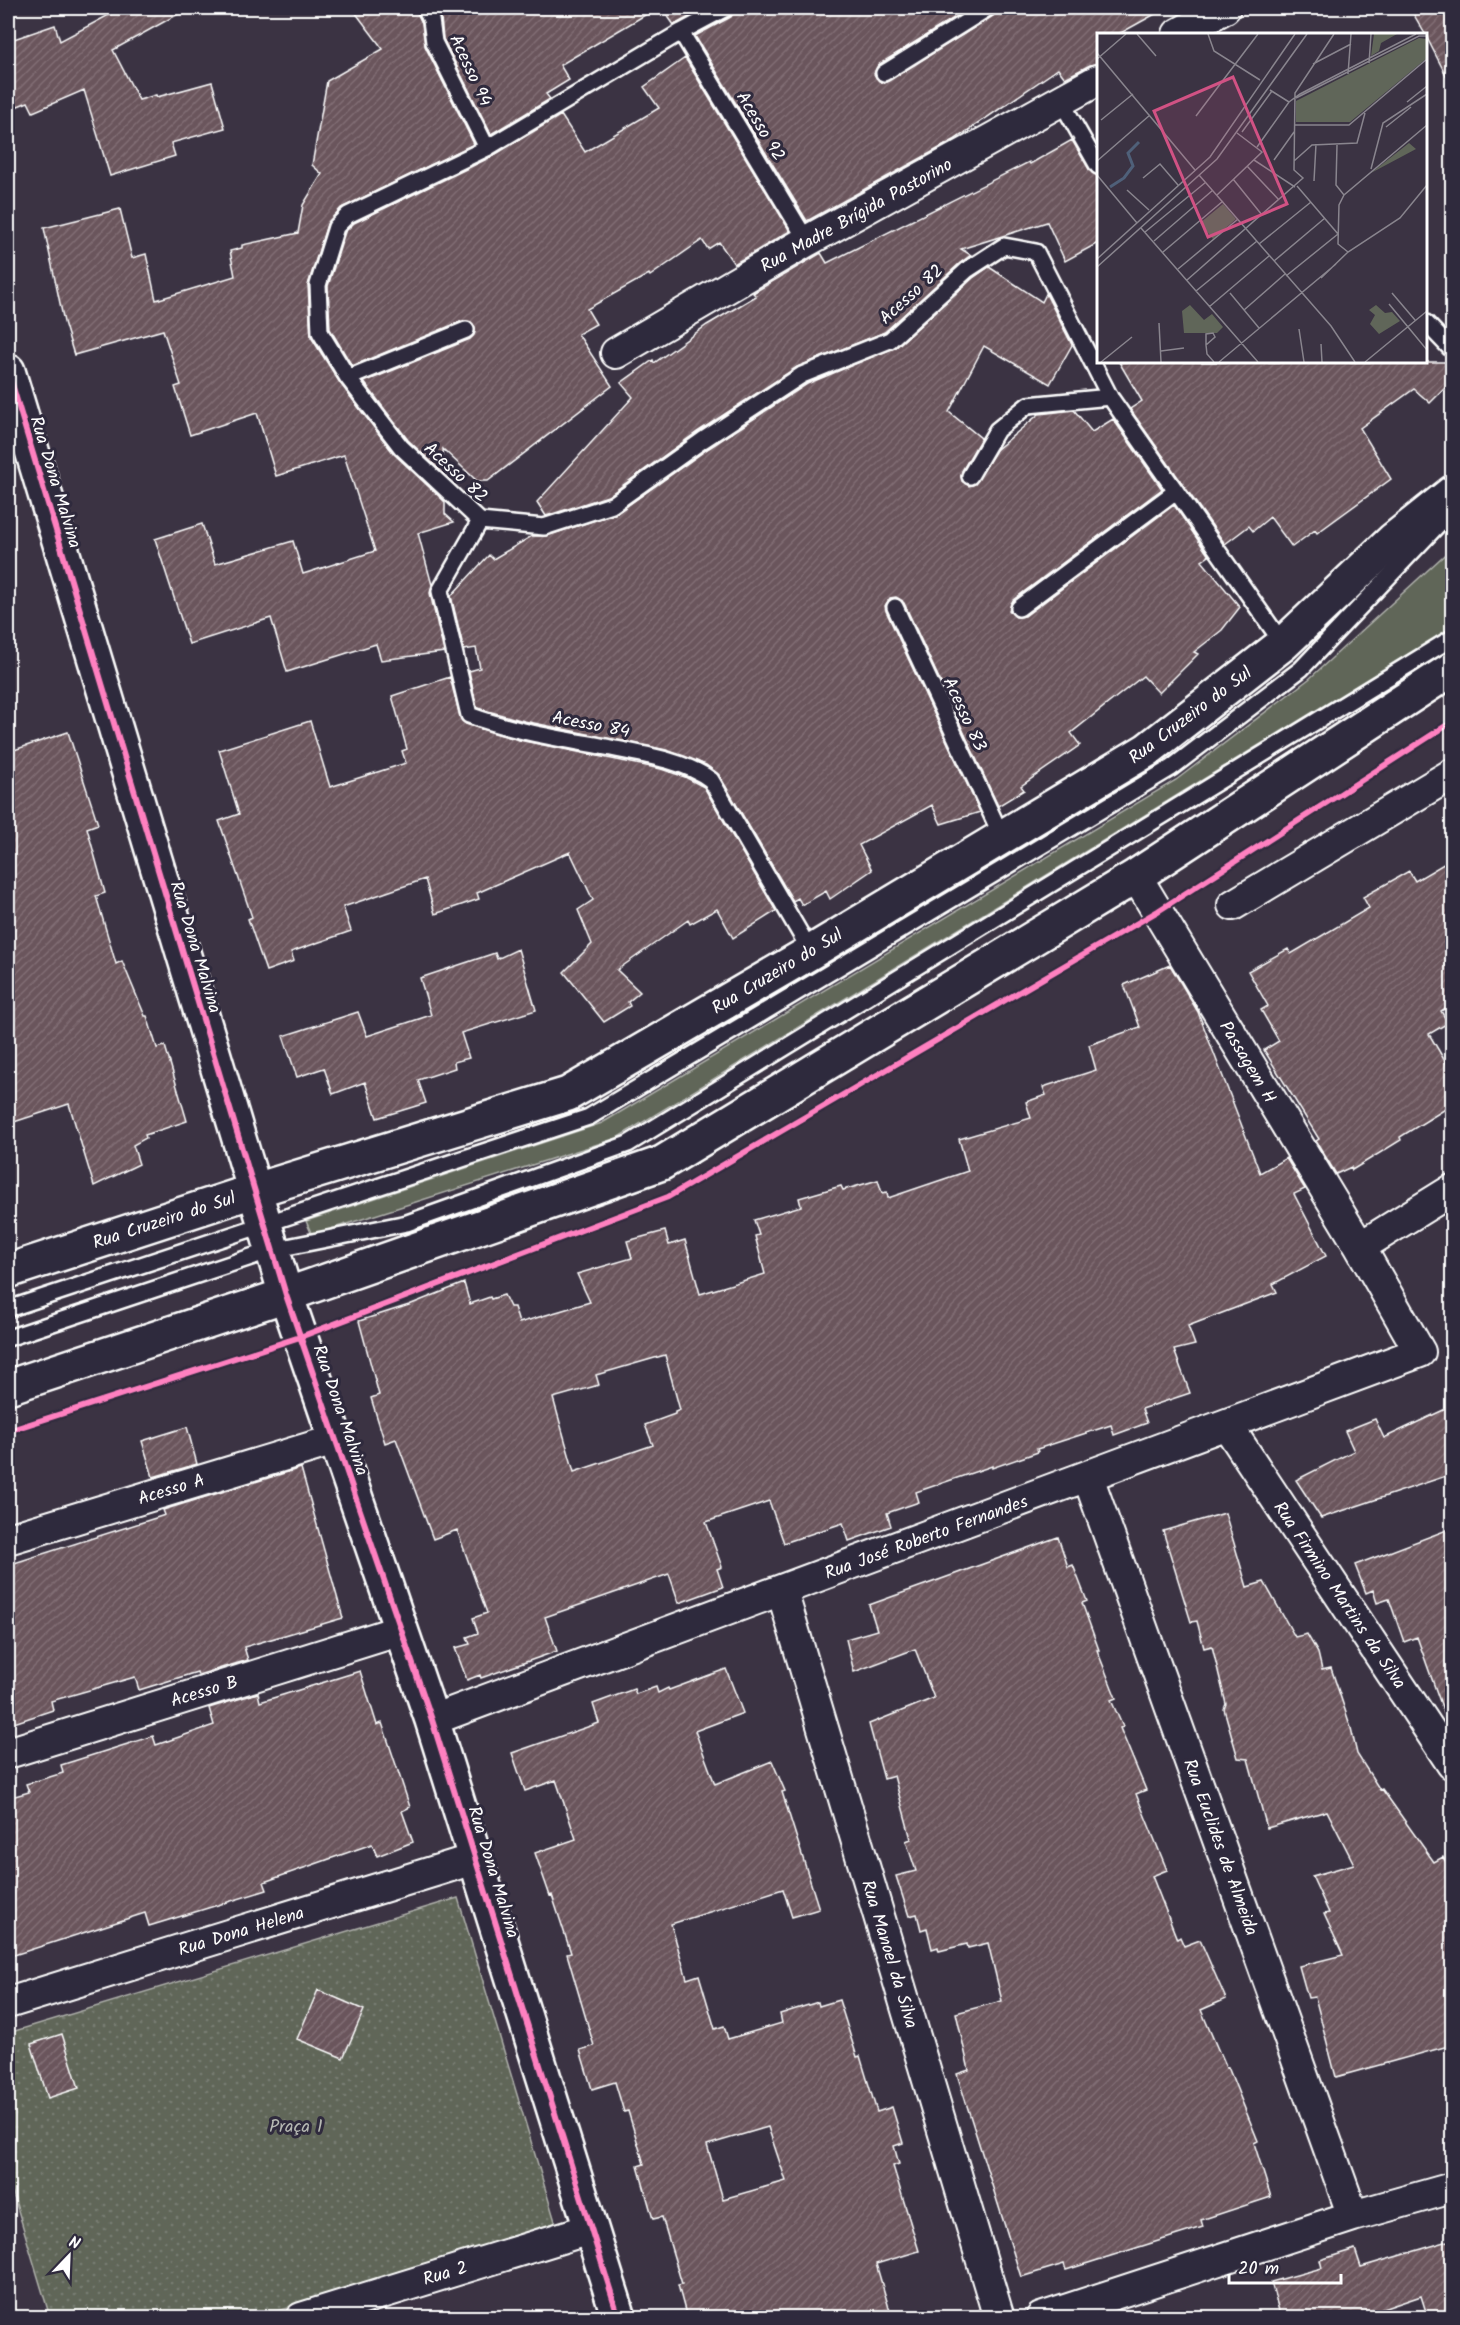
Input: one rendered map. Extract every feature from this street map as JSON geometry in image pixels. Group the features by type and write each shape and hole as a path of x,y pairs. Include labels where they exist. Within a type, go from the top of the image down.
{"main road":[{"name":"Rua Dona Malvina","path":"8,371 253,1191 335,1440 432,1720 619,2318"},
{"name":"Rua Cruzeiro do Sul","path":"8,1271 253,1191 568,1094 811,952 1147,750 1283,644 1393,540 1452,493"},
{"path":"8,1387 286,1295 662,1163 1136,876 1452,669"}],"street":[{"path":"1180,33 1225,8"},
{"name":"Rua Madre Brígida Pastorino","path":"616,353 807,241 1097,81"},
{"path":"1233,905 1452,774"},
{"name":"Passagem H","path":"1136,876 1420,1352"},
{"path":"1360,1248 1452,1190"},
{"name":"Rua José Roberto Fernandes","path":"432,1720 1420,1352"},
{"name":"Rua Firmino Martins da Silva","path":"1227,1425 1452,1764"},
{"name":"Acesso A","path":"8,1539 335,1440"},
{"name":"Rua Euclides de Almeida","path":"1088,1477 1353,2216"},
{"name":"Rua Manoel da Silva","path":"782,1591 999,2318"},
{"name":"Acesso B","path":"8,1753 401,1630"},
{"name":"Rua Dona Helena","path":"8,2003 474,1859"},
{"path":"1041,2318 1353,2216 1452,2188"},
{"name":"Rua 2","path":"301,2318 590,2229"}],"lane":[{"name":"Acesso 94","path":"425,8 431,20 434,42 487,148"},
{"name":"Acesso 82","path":"726,8 681,32 487,148 348,215 336,227 318,285 320,332 348,378 401,447 480,521 544,527 612,505 802,375 890,340 967,270 1004,246 1036,252 1110,398 1283,644"},
{"path":"884,73 988,8"},
{"name":"Acesso 92","path":"681,32 807,241"},
{"path":"1061,101 1097,164"},
{"path":"1427,325 1452,350"},
{"path":"348,378 466,330"},
{"path":"970,476 997,430 1028,405 1110,398"},
{"path":"1018,608 1176,491"},
{"path":"8,1338 268,1236 600,1111 1172,768 1301,669 1452,510"},
{"name":"Acesso 84","path":"480,521 440,591 469,715 501,727 645,755 700,771 711,780 811,952"},
{"name":"Acesso 83","path":"895,607 1002,837"},
{"path":"8,1309 268,1236 407,1223 628,1144 1452,638"}],"green space":[{"path":"1452,548 1452,627 617,1138 312,1235 306,1221 602,1123 1176,780 1309,679"},
{"name":"Praça 1","path":"458,1898 557,2228 257,2317 50,2317 8,2177 8,2033"}],"building":[{"path":"122,8 189,8 113,50 139,100 212,82 225,128 171,143 175,156 110,176 84,90 33,112 28,102 8,110 8,41 55,25 60,41"},
{"path":"352,8 415,8 422,23 425,46 474,144 341,208 327,224 308,285 311,337 340,383 394,454 445,502 445,514 454,522 418,533 432,585 430,593 444,652 381,660 376,644 287,672 271,618 189,644 155,539 202,524 215,564 293,541 303,574 375,551 344,455 276,476 257,413 190,435 175,387 181,385 163,330 74,355 64,322 44,228 120,209 132,258 146,254 156,300 235,276 230,251 242,248 242,245 298,233 303,205 322,174 312,165 327,81 383,49"},
{"path":"436,8 657,8 560,65 569,80 546,94 550,99 491,134 443,39 441,18"},
{"path":"662,8 706,8 674,25"},
{"path":"736,8 970,8 878,65 874,74 879,81 884,83 993,16 998,8 1166,8 1121,33 1097,33 1097,63 1065,78 1058,69 954,140 807,221 695,36 731,17"},
{"path":"1410,8 1452,8 1452,87 1427,38 1427,33 1424,33"},
{"path":"685,58 790,231 734,264 719,242 708,249 702,240 650,276 649,274 587,309 596,324 578,334 612,386 488,481 477,481 443,449 444,474 408,440 364,382 470,339 474,335 475,327 471,322 462,321 352,366 330,329 328,286 345,232 354,223 491,157 561,115 585,152 659,108 644,87"},
{"path":"1072,140 1090,171 1097,175 1097,244 1065,261 1047,222 961,249 971,255 885,332 797,367 697,432 608,496 546,516 537,502 633,397 621,383 653,360 654,363 707,325 756,296 753,293 821,253 827,263 1029,162 1030,164"},
{"path":"989,267 1042,302 1046,294 1072,345 1050,384 984,346 949,412 981,438 962,471 962,481 969,486 975,484 996,450 1039,414 1074,410 1092,432 1113,419 1162,489 1013,600 1009,610 1016,617 1025,616 1174,505 1209,556 1202,561 1240,607 1222,630 1194,652 1198,654 1159,693 1143,676 1071,733 1080,745 1021,786 1024,790 998,806 904,603 896,597 890,598 885,606 886,611 980,812 941,824 932,805 859,845 872,870 830,899 826,891 802,905 798,898 793,901 719,775 706,765 666,750 524,721 477,708 469,671 480,668 476,648 464,650 451,596 489,555 493,559 532,536 547,536 617,513 709,448 807,384 896,347 973,278"},
{"path":"1452,362 1452,381 1430,403 1414,389 1360,428 1391,479 1317,533 1315,530 1292,547 1270,517 1253,531 1249,526 1225,544 1130,409 1142,401 1120,363"},
{"path":"450,677 460,717 466,724 519,740 661,769 685,777 704,787 776,911 733,938 717,909 690,924 688,920 617,970 640,992 628,1002 630,1006 604,1022 564,972 592,944 578,910 593,900 570,852 477,893 479,899 435,914 425,879 343,907 351,931 291,952 294,961 266,971 248,919 252,917 219,821 239,814 219,750 310,721 330,787 406,763 402,751 407,749 392,696"},
{"path":"68,732 98,824 87,828 105,893 96,896 116,964 122,961 145,1016 147,1016 157,1048 165,1046 187,1121 145,1135 146,1138 133,1145 139,1164 94,1186 69,1104 8,1124 8,752"},
{"path":"1452,859 1452,1004 1441,1011 1448,1023 1429,1034 1452,1073 1452,1105 1352,1170 1351,1167 1336,1174 1316,1141 1319,1139 1264,1050 1279,1041 1261,1010 1268,1006 1248,971 1288,949 1291,954 1369,908 1363,897 1409,871 1415,881"},
{"path":"518,949 536,1010 461,1033 469,1058 454,1062 455,1068 418,1080 426,1103 377,1118 365,1082 333,1094 324,1068 297,1077 283,1036 358,1012 367,1036 431,1015 420,978 495,953 497,959"},
{"path":"1170,965 1198,1012 1260,1173 1286,1158 1305,1189 1294,1194 1326,1256 1273,1284 1277,1292 1188,1326 1195,1345 1174,1350 1190,1393 1142,1409 1147,1423 1114,1435 1111,1425 1037,1449 1038,1452 992,1468 992,1466 916,1492 919,1502 887,1513 891,1526 849,1541 843,1523 784,1543 769,1501 706,1522 722,1567 717,1569 723,1587 679,1603 669,1574 545,1617 557,1651 481,1678 480,1675 467,1680 455,1648 470,1644 467,1637 478,1633 473,1618 487,1613 457,1530 433,1539 396,1439 385,1443 371,1398 379,1395 359,1321 409,1305 464,1283 470,1304 504,1295 510,1307 514,1307 519,1323 590,1302 577,1274 632,1258 627,1241 665,1231 669,1245 685,1240 700,1294 765,1274 755,1236 759,1235 754,1220 801,1206 799,1198 841,1186 843,1190 878,1180 882,1193 887,1192 888,1198 968,1171 959,1139 1031,1118 1026,1102 1046,1095 1043,1087 1096,1070 1089,1045 1140,1027 1124,985","holes":["665,1355 680,1410 645,1425 653,1445 574,1472 553,1398 599,1385 596,1375"]},
{"path":"1452,1406 1452,1474 1321,1518 1296,1480 1354,1451 1345,1431 1375,1419 1384,1438"},
{"path":"187,1427 197,1464 153,1477 142,1441"},
{"path":"301,1468 343,1618 244,1647 248,1660 198,1675 197,1672 139,1690 135,1677 51,1701 53,1710 8,1725 8,1565 165,1515 163,1510"},
{"path":"1225,1513 1247,1587 1264,1582 1295,1637 1307,1634 1318,1653 1322,1670 1331,1668 1357,1754 1380,1790 1382,1789 1434,1862 1443,1857 1452,1873 1452,2045 1336,2077 1315,1997 1308,1998 1299,1966 1343,1955 1324,1914 1329,1913 1312,1876 1354,1864 1327,1811 1267,1828 1248,1759 1238,1758 1224,1709 1226,1704 1212,1646 1204,1648 1197,1621 1191,1622 1163,1531"},
{"path":"1452,1528 1452,1723 1448,1724 1417,1637 1404,1642 1389,1599 1377,1603 1373,1590 1366,1593 1355,1565"},
{"path":"1058,1537 1068,1567 1073,1565 1087,1601 1082,1603 1116,1698 1111,1700 1146,1790 1136,1794 1167,1870 1152,1876 1177,1939 1180,1937 1184,1946 1200,1940 1226,1999 1201,2010 1226,2068 1228,2067 1258,2141 1254,2143 1271,2197 1201,2220 1203,2227 1066,2270 1064,2264 1021,2277 957,2074 969,2070 956,2013 1002,2001 988,1943 968,1948 967,1944 939,1951 938,1947 932,1949 927,1928 921,1930 917,1914 909,1916 896,1876 916,1871 906,1841 911,1839 894,1776 884,1779 869,1724 934,1698 915,1649 854,1672 846,1639 877,1630 869,1605"},
{"path":"726,1669 743,1713 695,1731 715,1784 772,1761 785,1791 782,1792 819,1909 792,1917 783,1889 671,1924 687,1979 699,1975 715,2029 724,2026 728,2039 782,2023 780,2014 818,2002 819,2006 839,2000 857,2057 860,2056 877,2112 892,2107 903,2143 894,2146 899,2164 893,2166 919,2251 876,2264 892,2318 687,2318 678,2285 682,2284 662,2217 653,2219 638,2166 644,2164 628,2111 624,2112 615,2082 592,2089 580,2050 594,2046 567,1954 571,1953 535,1853 576,1839 556,1780 525,1791 512,1753 599,1723 593,1704 634,1689 636,1694 656,1687 658,1693 668,1688 669,1690","holes":["768,2127 786,2181 723,2199 707,2145"]},
{"path":"360,1671 377,1725 382,1723 410,1807 402,1811 413,1842 377,1856 372,1844 264,1882 267,1890 149,1926 145,1913 8,1957 8,1798 29,1792 26,1784 63,1773 61,1765 153,1736 156,1745 214,1725 209,1708 258,1693 260,1702"},
{"path":"318,1990 364,2010 343,2058 297,2039"},
{"path":"62,2034 79,2088 48,2098 31,2044"},
{"path":"1452,2240 1452,2318 1428,2318 1421,2296 1356,2318 1281,2318 1271,2282 1322,2268 1320,2260 1355,2249 1361,2267"}],"cycle path":[{"path":"8,371 286,1295 432,1720 619,2318"},
{"path":"8,1431 300,1337 668,1197 1158,911 1452,722"}]}
